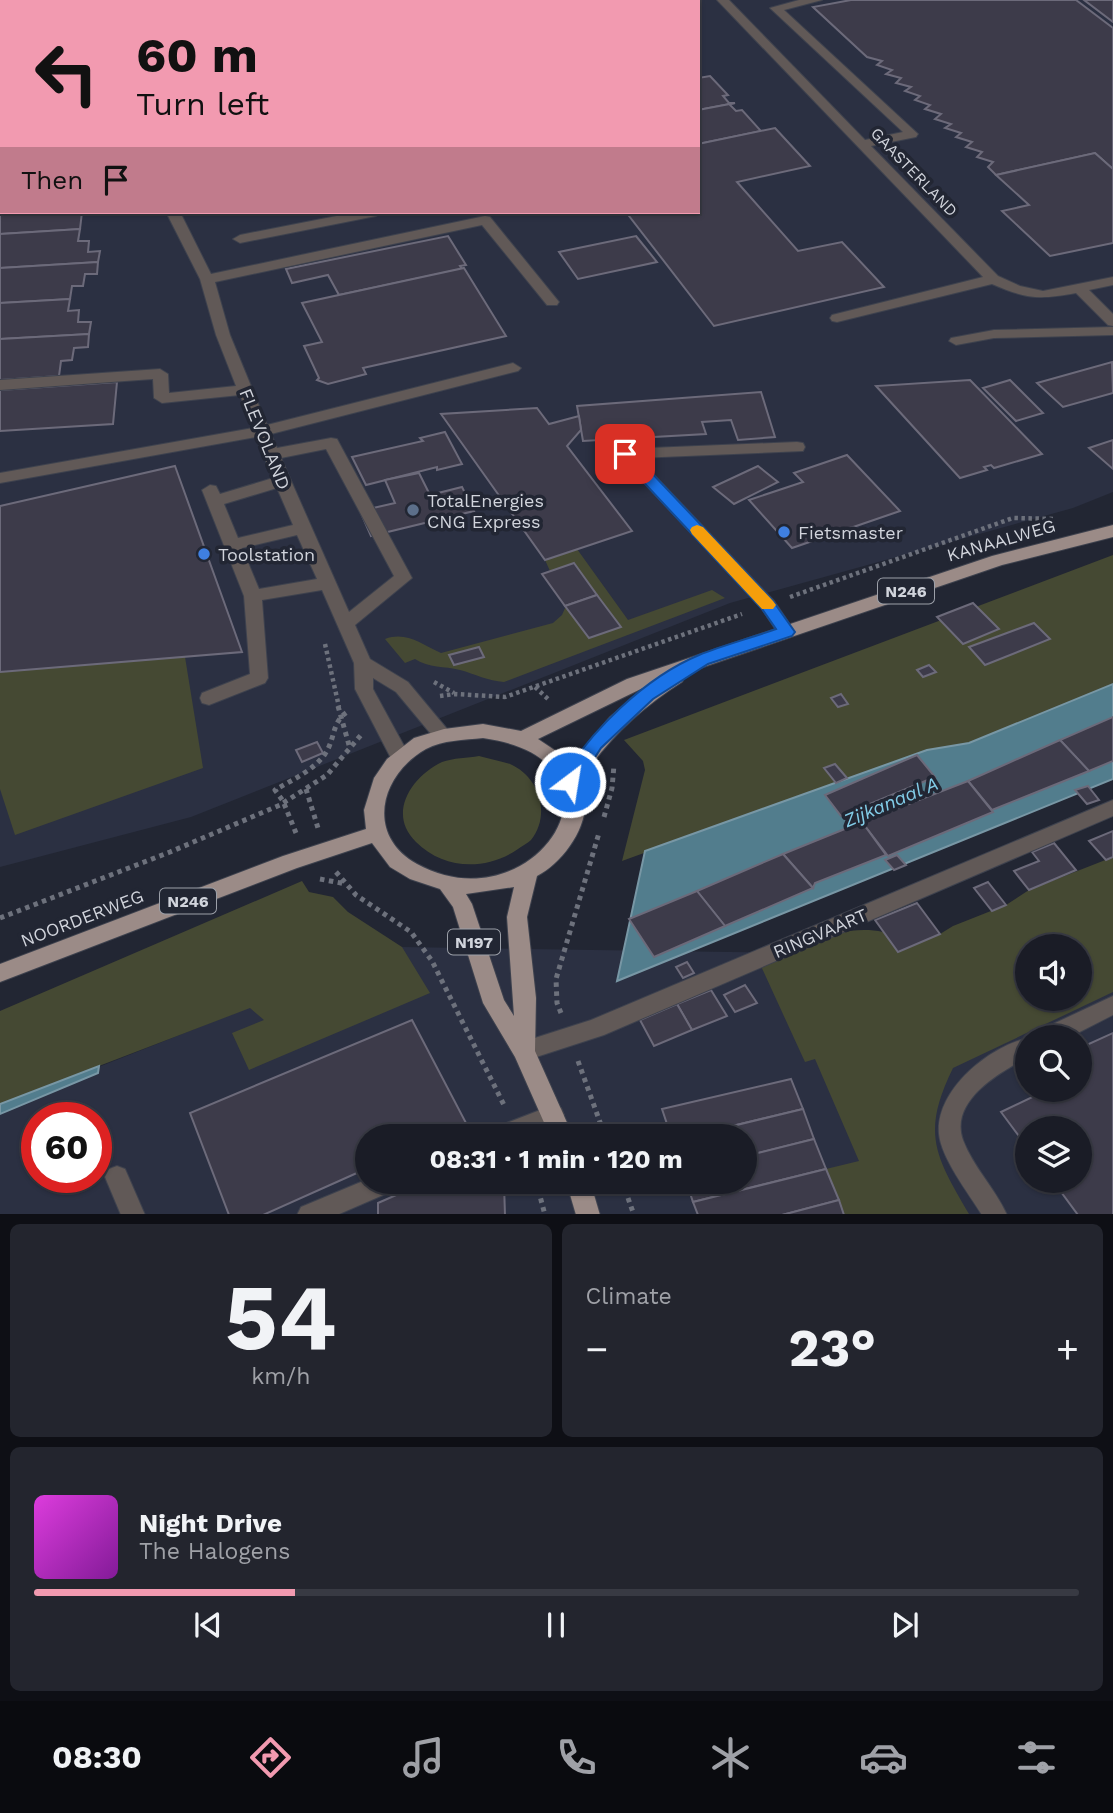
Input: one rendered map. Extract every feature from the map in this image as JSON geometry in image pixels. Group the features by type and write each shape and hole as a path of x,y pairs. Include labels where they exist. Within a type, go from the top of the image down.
{"main road":[{"name":"KANAALWEG","path":"522,739 633,684 998,560 1113,531"},
{"name":"KANAALWEG","path":"570,782 595,743 647,694 702,660"},
{"path":"483,731 522,739 543,750 559,764 570,782 575,802 573,822 564,842 548,860 527,874 502,883 475,887 448,885 416,874 392,856 377,833 373,813 376,792 385,773 400,757 420,744 443,735 483,731"},
{"name":"NOORDERWEG","path":"0,974 315,853 377,833"},
{"name":"N197","path":"524,1051 525,998 517,917 527,874"},
{"name":"N197","path":"448,885 463,904 494,1003 524,1051 557,1124"},
{"path":"582,1194 588,1214"}],"street":[{"name":"GAASTERLAND","path":"723,0 993,279 1016,289 1043,295 1113,281"},
{"path":"816,0 776,8 912,134 862,144"},
{"name":"FLEVOLAND","path":"174,214 207,279 223,335 282,481 363,663 364,689 400,757"},
{"path":"240,239 366,214"},
{"path":"207,279 485,220 552,302"},
{"path":"837,318 993,279"},
{"path":"1079,288 1113,322"},
{"path":"956,341 994,334 1113,331"},
{"path":"0,478 263,431 513,368"},
{"path":"0,385 160,374 162,398 246,390"},
{"path":"273,454 331,443 403,578 345,624"},
{"path":"786,632 768,605 625,454 797,447"},
{"path":"209,698 259,678 253,596 212,496 282,481"},
{"path":"232,545 302,528"},
{"path":"253,596 326,583"},
{"path":"363,663 402,687 443,735"},
{"name":"RINGVAART","path":"524,1051 570,1038 1113,808"},
{"path":"1072,1025 1113,1004"},
{"path":"995,1214 950,1136 956,1104 975,1077 1015,1054"},
{"path":"117,1177 133,1214"},
{"path":"309,1214 357,1194"}],"path":[{"path":"335,600 322,615 327,660 340,715 326,755 275,790 315,853 356,895 411,932 432,961 479,1052 504,1124"},
{"path":"535,687 567,717"},
{"path":"340,715 371,701"},
{"name":"NOORDERWEG","path":"0,918 234,826 306,789 343,760 349,745 340,715"},
{"path":"595,743 614,765 612,788 556,979 557,1003 601,1124"},
{"path":"306,789 316,878 346,884"},
{"path":"540,1194 545,1214"},
{"path":"627,1194 634,1214"}],"shaded area":[{"path":"700,0 1113,0 1113,492 1073,508 730,603 191,817 0,867 0,214 700,214"},
{"path":"1113,863 1113,1214 0,1214 0,1106 402,947 918,955"}],"green space":[{"path":"577,549 628,620 712,590 725,598 504,682 415,659 405,663 385,639 407,638 441,653 553,623 562,615 566,606 545,560"},
{"path":"1113,555 1113,684 969,743 927,750 622,861 645,770 643,761 624,740"},
{"path":"185,657 203,768 15,835 0,789 0,672"},
{"path":"479,756 510,764 529,778 539,797 541,808 537,830 531,840 518,849 492,861 466,864 439,858 416,842 408,831 403,820 407,797 421,777 442,762"},
{"path":"1113,857 1113,992 1092,1002 1092,934 1015,934 1015,1011 1073,1011 1044,1025 1015,1025 1015,1039 953,1068 937,1110 936,1144 948,1176 969,1214 844,1214 826,1169 859,1161 815,1059 805,1062 760,964 805,944 851,931 883,932 899,952 1006,905 1029,890"},
{"path":"302,881 309,892 333,897 348,912 402,947 430,993 249,1070 232,1033 264,1020 250,1008 0,1104 0,1011"}],"water":[{"name":"Zijkanaal A","path":"1113,684 1113,779 617,981 645,851 927,750 969,743"},
{"path":"99,1066 98,1073 29,1102 21,1102 21,1105 0,1114 0,1104"}],"building":[{"path":"851,0 1076,0 1113,28 1113,169 1095,153 996,175 988,167 993,162 977,157 982,152 966,147 972,142 956,137 961,133 945,128 951,124 935,119 941,114 925,109 930,105 915,100 920,96 905,91 911,87 896,83 901,78 886,74 892,70 877,65 882,61 867,57 813,7"},
{"path":"1084,0 1113,0 1113,22"},
{"path":"710,76 728,95 723,96 729,103 735,103 700,110 700,78"},
{"path":"729,104 736,111 742,110 761,131 700,144 700,110"},
{"path":"775,128 810,166 737,182 798,251 842,242 884,287 714,326 628,214 700,214 700,144"},
{"path":"1095,153 1113,169 1113,243 1050,256 1002,211 1029,205 996,175"},
{"path":"0,214 82,214 80,229 0,234"},
{"path":"80,229 78,241 89,241 88,252 100,251 98,262 0,268 0,234"},
{"path":"448,236 466,265 460,266 462,269 339,295 328,275 292,283 286,269"},
{"path":"636,236 657,262 578,279 559,252"},
{"path":"98,262 97,274 85,274 83,286 72,286 70,299 0,303 0,268"},
{"path":"464,268 506,336 363,368 366,374 328,384 317,380 319,378 304,346 322,342 302,303"},
{"path":"70,299 68,311 79,310 78,322 91,322 89,334 0,339 0,303"},
{"path":"89,334 88,347 74,348 72,360 61,361 59,376 0,380 0,339"},
{"path":"1112,362 1113,393 1063,407 1037,383"},
{"path":"970,380 1042,454 994,468 991,465 984,467 987,470 960,478 876,386"},
{"path":"1010,380 1043,413 1016,421 983,388"},
{"path":"117,382 113,424 0,431 0,390"},
{"path":"761,392 775,437 738,440 731,420 702,422 706,434 583,441 577,406"},
{"path":"537,408 549,424 579,416 581,430 567,446 632,531 545,560 441,414"},
{"path":"445,432 462,464 437,470 437,467 366,485 352,457 423,441 420,438"},
{"path":"1113,440 1113,469 1089,448"},
{"path":"847,455 900,511 792,548 749,500 803,482 794,473"},
{"path":"175,466 242,652 0,672 0,506"},
{"path":"758,466 778,482 734,504 713,487"},
{"path":"419,473 430,495 462,487 474,511 371,536 360,511 395,503 385,480"},
{"path":"574,563 597,595 565,606 542,574"},
{"path":"597,595 621,627 589,638 565,606"},
{"path":"973,603 999,629 963,644 937,617"},
{"path":"1034,623 1050,639 985,665 969,647"},
{"path":"479,647 484,657 454,665 449,655"},
{"path":"929,665 936,672 923,677 917,670"},
{"path":"841,694 848,704 838,707 831,698"},
{"path":"1113,717 1113,761 1089,771 1060,740"},
{"path":"1060,740 1089,771 992,810 968,781"},
{"path":"317,742 323,753 302,762 296,750"},
{"path":"917,755 935,777 841,816 825,795"},
{"path":"835,764 847,778 836,783 824,768"},
{"path":"968,781 993,812 888,856 862,822"},
{"path":"1088,786 1099,800 1087,804 1075,790"},
{"path":"862,822 886,855 815,883 813,888 783,854"},
{"path":"1113,831 1113,857 1106,860 1089,841"},
{"path":"1054,843 1076,870 1029,890 1014,871 1039,861 1032,852"},
{"path":"783,854 813,888 725,926 697,891"},
{"path":"897,855 906,865 894,870 885,860"},
{"path":"988,882 1006,905 992,911 974,888"},
{"path":"697,891 725,926 654,957 629,919"},
{"path":"917,903 940,934 898,952 875,920"},
{"path":"687,962 694,973 683,978 676,967"},
{"path":"745,985 757,1003 735,1012 724,995"},
{"path":"711,990 727,1016 692,1030 677,1004"},
{"path":"677,1004 692,1030 654,1046 640,1020"},
{"path":"412,1020 466,1123 355,1124 355,1174 265,1214 229,1214 190,1113"},
{"path":"1113,1033 1113,1214 1077,1214 1062,1193 1092,1193 1092,1116 1015,1116 1015,1131 1001,1112 1022,1102 1092,1102 1092,1043"},
{"path":"791,1079 803,1109 741,1124 667,1124 662,1109"},
{"path":"803,1109 814,1139 757,1153 757,1124 741,1124"},
{"path":"814,1139 826,1169 757,1186 757,1153"},
{"path":"826,1169 839,1200 786,1214 698,1214 693,1202 725,1194 757,1194 757,1186"},
{"path":"398,1194 504,1194 505,1214 378,1214 378,1203"},
{"path":"690,1194 725,1194 693,1202"},
{"path":"839,1200 844,1214 786,1214"}],"slow traffic":[{"path":"697,530 768,605"}],"place":[{"name":"TotalEnergies CNG Express","path":"413,510"},
{"name":"Fietsmaster","path":"784,532"},
{"name":"Toolstation","path":"204,554"}],"route":[{"path":"570,782 595,743 616,720 647,694 702,660 786,632 768,605 625,454"}]}
